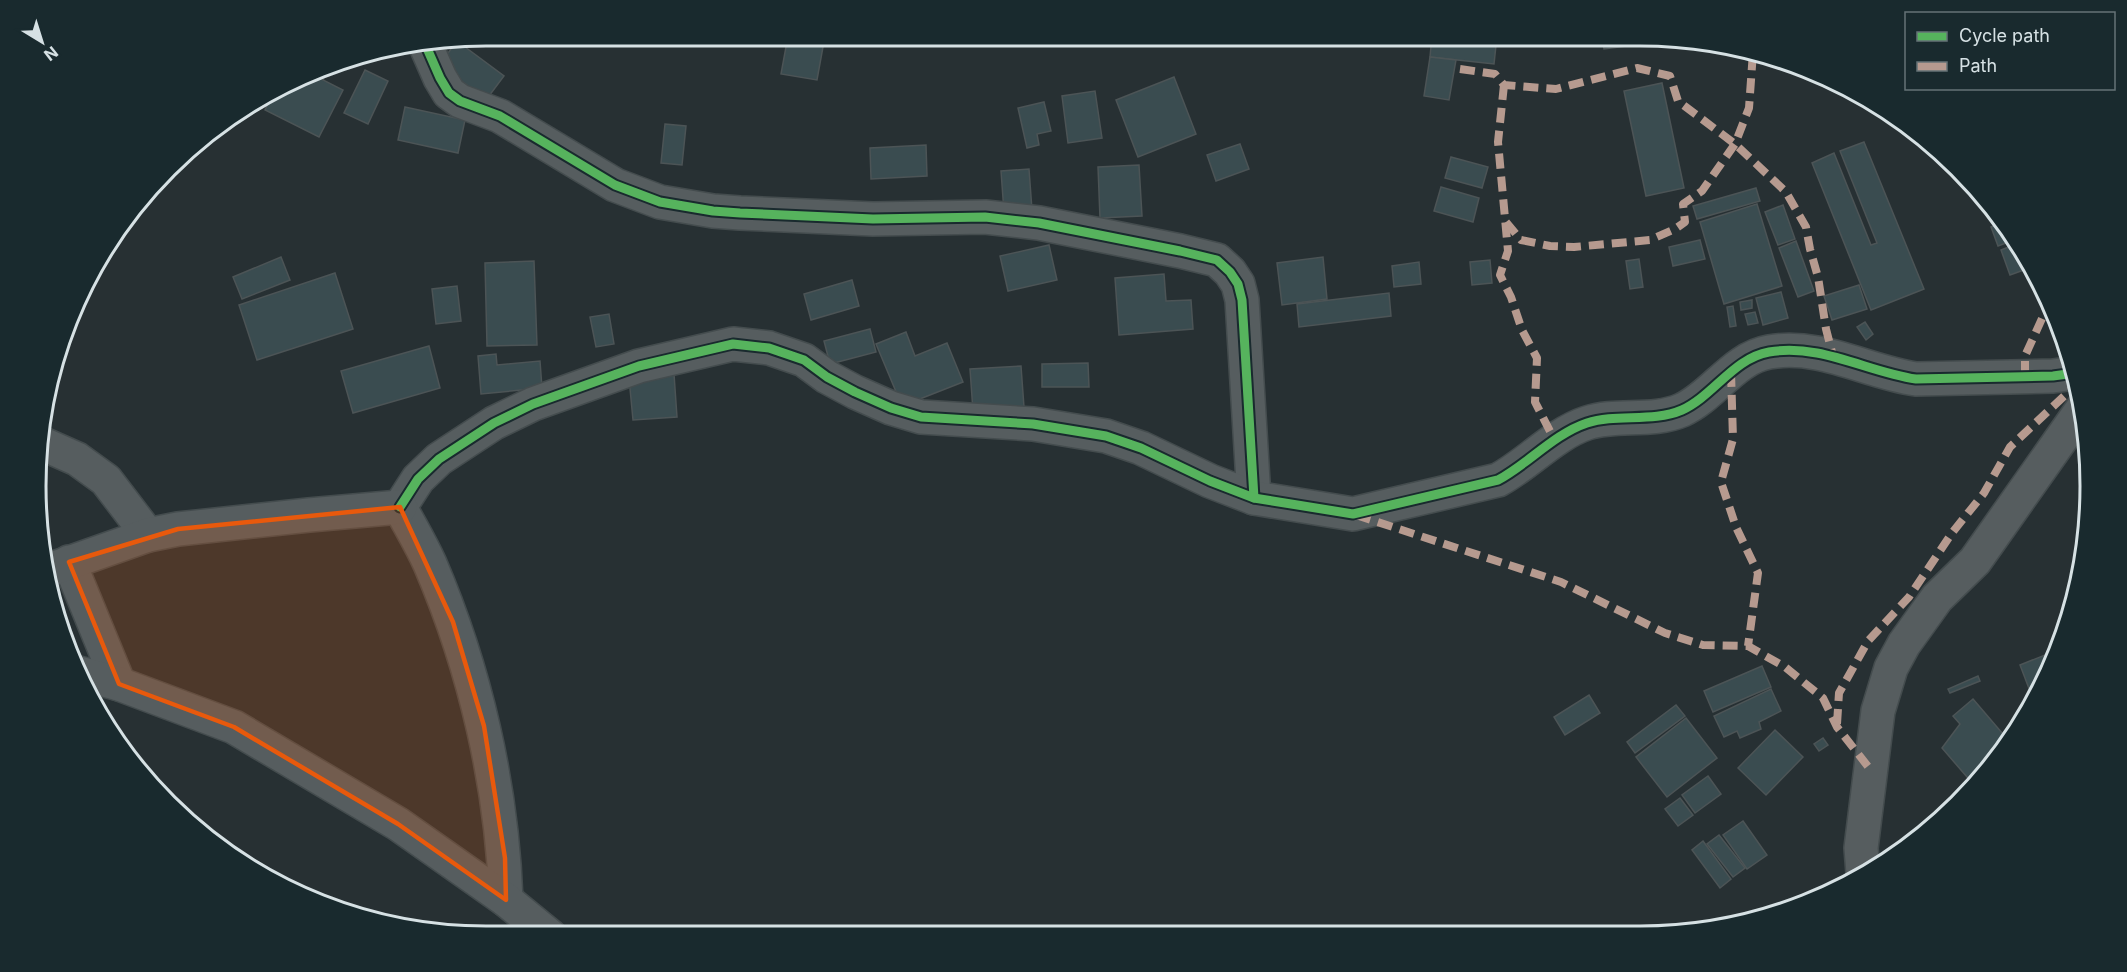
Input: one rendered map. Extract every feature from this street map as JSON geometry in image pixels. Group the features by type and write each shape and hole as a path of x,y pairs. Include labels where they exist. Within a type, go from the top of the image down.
{"street":[{"path":"428,50 449,93 460,101 500,116 615,184 660,202 731,212 873,219 985,218 1039,223 1216,260 1230,272 1238,284 1242,300 1254,498"},
{"path":"400,507 418,479 438,459 494,423 533,404 639,366 733,344 769,348 804,360 827,377 855,392 891,408 921,417 1033,424 1106,436 1141,448 1210,481 1254,498 1353,514 1498,480 1516,470 1555,441 1585,424 1599,420 1663,415 1680,411 1694,403 1742,364 1768,352 1808,352 1833,356 1900,377 1916,379 2066,374"},
{"path":"1862,866 1861,848 1878,711 1892,668 1904,644 1937,598 1975,561 2075,419"},
{"path":"48,446 77,459 105,480 129,507 148,535"},
{"path":"119,684 58,567 148,535 178,529 400,507"},
{"path":"400,507 429,562 453,622 484,726 504,858 506,900"},
{"path":"90,676 119,684 234,727 398,824 506,900 538,926"}],"highlighted area":[{"path":"400,507 453,622 484,726 505,858 506,900 398,824 234,727 119,684 69,562 178,529"}],"building":[{"path":"786,46 823,46 817,80 781,74"},
{"path":"1431,46 1496,46 1494,64 1430,57"},
{"path":"1604,46 1627,46 1604,49"},
{"path":"465,47 504,76 486,100 439,65 452,48"},
{"path":"1430,57 1456,60 1449,100 1424,96"},
{"path":"365,70 388,81 368,124 344,113"},
{"path":"1174,77 1196,134 1138,157 1116,100"},
{"path":"324,78 323,80 343,90 319,137 265,110 268,104"},
{"path":"1662,83 1684,188 1646,196 1624,91"},
{"path":"1095,91 1102,138 1068,143 1062,96"},
{"path":"1044,102 1051,131 1037,134 1039,145 1027,148 1018,108"},
{"path":"405,107 465,120 458,153 398,140"},
{"path":"665,124 686,126 682,165 661,163"},
{"path":"1864,142 1924,289 1871,310 1812,163 1834,153 1871,245 1877,243 1840,151"},
{"path":"1240,144 1249,169 1216,181 1207,155"},
{"path":"926,145 927,176 871,179 870,148"},
{"path":"1451,157 1488,167 1482,188 1445,178"},
{"path":"1139,165 1142,216 1100,218 1098,167"},
{"path":"1029,169 1032,210 1004,212 1001,171"},
{"path":"1441,187 1479,198 1473,222 1434,211"},
{"path":"1756,188 1760,201 1697,219 1693,206"},
{"path":"1757,204 1782,286 1724,304 1700,222"},
{"path":"1783,205 1795,239 1778,245 1765,212"},
{"path":"1995,225 2007,243 1998,246 1991,227"},
{"path":"1700,240 1705,259 1673,266 1669,247"},
{"path":"1796,241 1814,291 1798,297 1779,248"},
{"path":"1049,245 1057,280 1008,291 1000,256"},
{"path":"2009,247 2024,270 2010,275 2001,250"},
{"path":"281,257 290,280 242,299 233,277"},
{"path":"1323,257 1327,299 1282,305 1277,263"},
{"path":"1639,259 1643,287 1630,289 1626,261"},
{"path":"1490,260 1492,283 1472,285 1470,262"},
{"path":"534,261 537,345 487,346 485,263"},
{"path":"1419,262 1421,284 1394,287 1392,266"},
{"path":"335,273 353,329 257,360 239,305"},
{"path":"1164,274 1166,301 1191,300 1193,329 1119,335 1115,278"},
{"path":"852,280 859,306 811,320 804,294"},
{"path":"1859,285 1867,309 1832,320 1824,296"},
{"path":"457,286 461,321 436,324 432,289"},
{"path":"1781,292 1788,318 1763,325 1756,298"},
{"path":"1389,293 1391,316 1299,327 1297,304"},
{"path":"1752,300 1752,308 1741,310 1740,302"},
{"path":"1733,306 1736,326 1730,327 1727,307"},
{"path":"1755,312 1758,323 1748,325 1745,314"},
{"path":"609,314 614,344 596,347 590,317"},
{"path":"1865,322 1873,334 1866,340 1857,327"},
{"path":"870,329 876,352 830,364 824,341"},
{"path":"906,332 915,356 947,343 963,382 902,406 876,344"},
{"path":"429,346 440,388 353,413 341,371"},
{"path":"496,354 497,365 540,361 542,388 481,394 478,356"},
{"path":"1088,363 1089,387 1042,387 1042,364"},
{"path":"1021,366 1024,407 973,411 970,369"},
{"path":"674,374 677,417 633,420 629,378"},
{"path":"2047,654 2030,690 2020,665"},
{"path":"1762,666 1771,687 1713,712 1704,691"},
{"path":"1978,676 1980,681 1950,693 1948,689"},
{"path":"1771,689 1781,711 1759,722 1761,729 1740,738 1737,731 1724,737 1714,716"},
{"path":"1589,695 1600,713 1565,735 1554,717"},
{"path":"1973,699 2003,734 1968,779 1942,748 1960,724 1953,716"},
{"path":"1676,705 1685,716 1635,753 1627,742"},
{"path":"1686,718 1717,758 1667,797 1636,757"},
{"path":"1775,730 1803,757 1766,795 1738,768"},
{"path":"1823,738 1828,745 1819,751 1814,744"},
{"path":"1708,776 1721,794 1695,813 1682,795"},
{"path":"1680,798 1693,815 1678,826 1665,809"},
{"path":"1743,821 1767,855 1747,869 1723,835"},
{"path":"1719,835 1745,868 1733,877 1707,844"},
{"path":"1703,841 1731,879 1720,888 1692,850"}],"marked path":[{"path":"1506,222 1521,240 1550,246 1574,247 1650,240 1675,229 1685,222 1683,204 1702,191 1735,144 1749,108 1752,60"},
{"path":"1460,69 1495,74 1504,85 1556,89 1637,68 1670,76 1678,101 1735,144 1786,192 1806,227 1833,356"},
{"path":"1504,85 1498,142 1508,251 1500,275 1511,297 1522,330 1537,358 1535,402 1555,441"},
{"path":"2025,376 2025,356 2045,313"},
{"path":"1731,372 1733,439 1721,482 1736,527 1758,573 1748,646"},
{"path":"1837,724 1839,693 1868,641 1909,597 1952,533 1984,493 2010,447 2070,391"},
{"path":"1356,515 1561,582 1665,633 1703,645 1748,646 1785,667 1823,698 1837,727 1870,769"}],"cycle path":[{"path":"428,50 449,93 460,101 500,116 615,185 660,202 740,213 873,219 985,217 1039,223 1217,260 1230,272 1238,284 1242,300 1254,498"},
{"path":"400,507 418,479 439,459 494,423 533,404 639,366 733,344 769,348 804,360 827,377 855,392 891,408 921,417 1033,424 1106,436 1141,448 1210,481 1254,498 1353,514 1498,480 1563,434 1587,423 1598,420 1659,416 1682,410 1704,396 1734,369 1756,356 1769,352 1807,351 1916,379 2066,374"}]}
